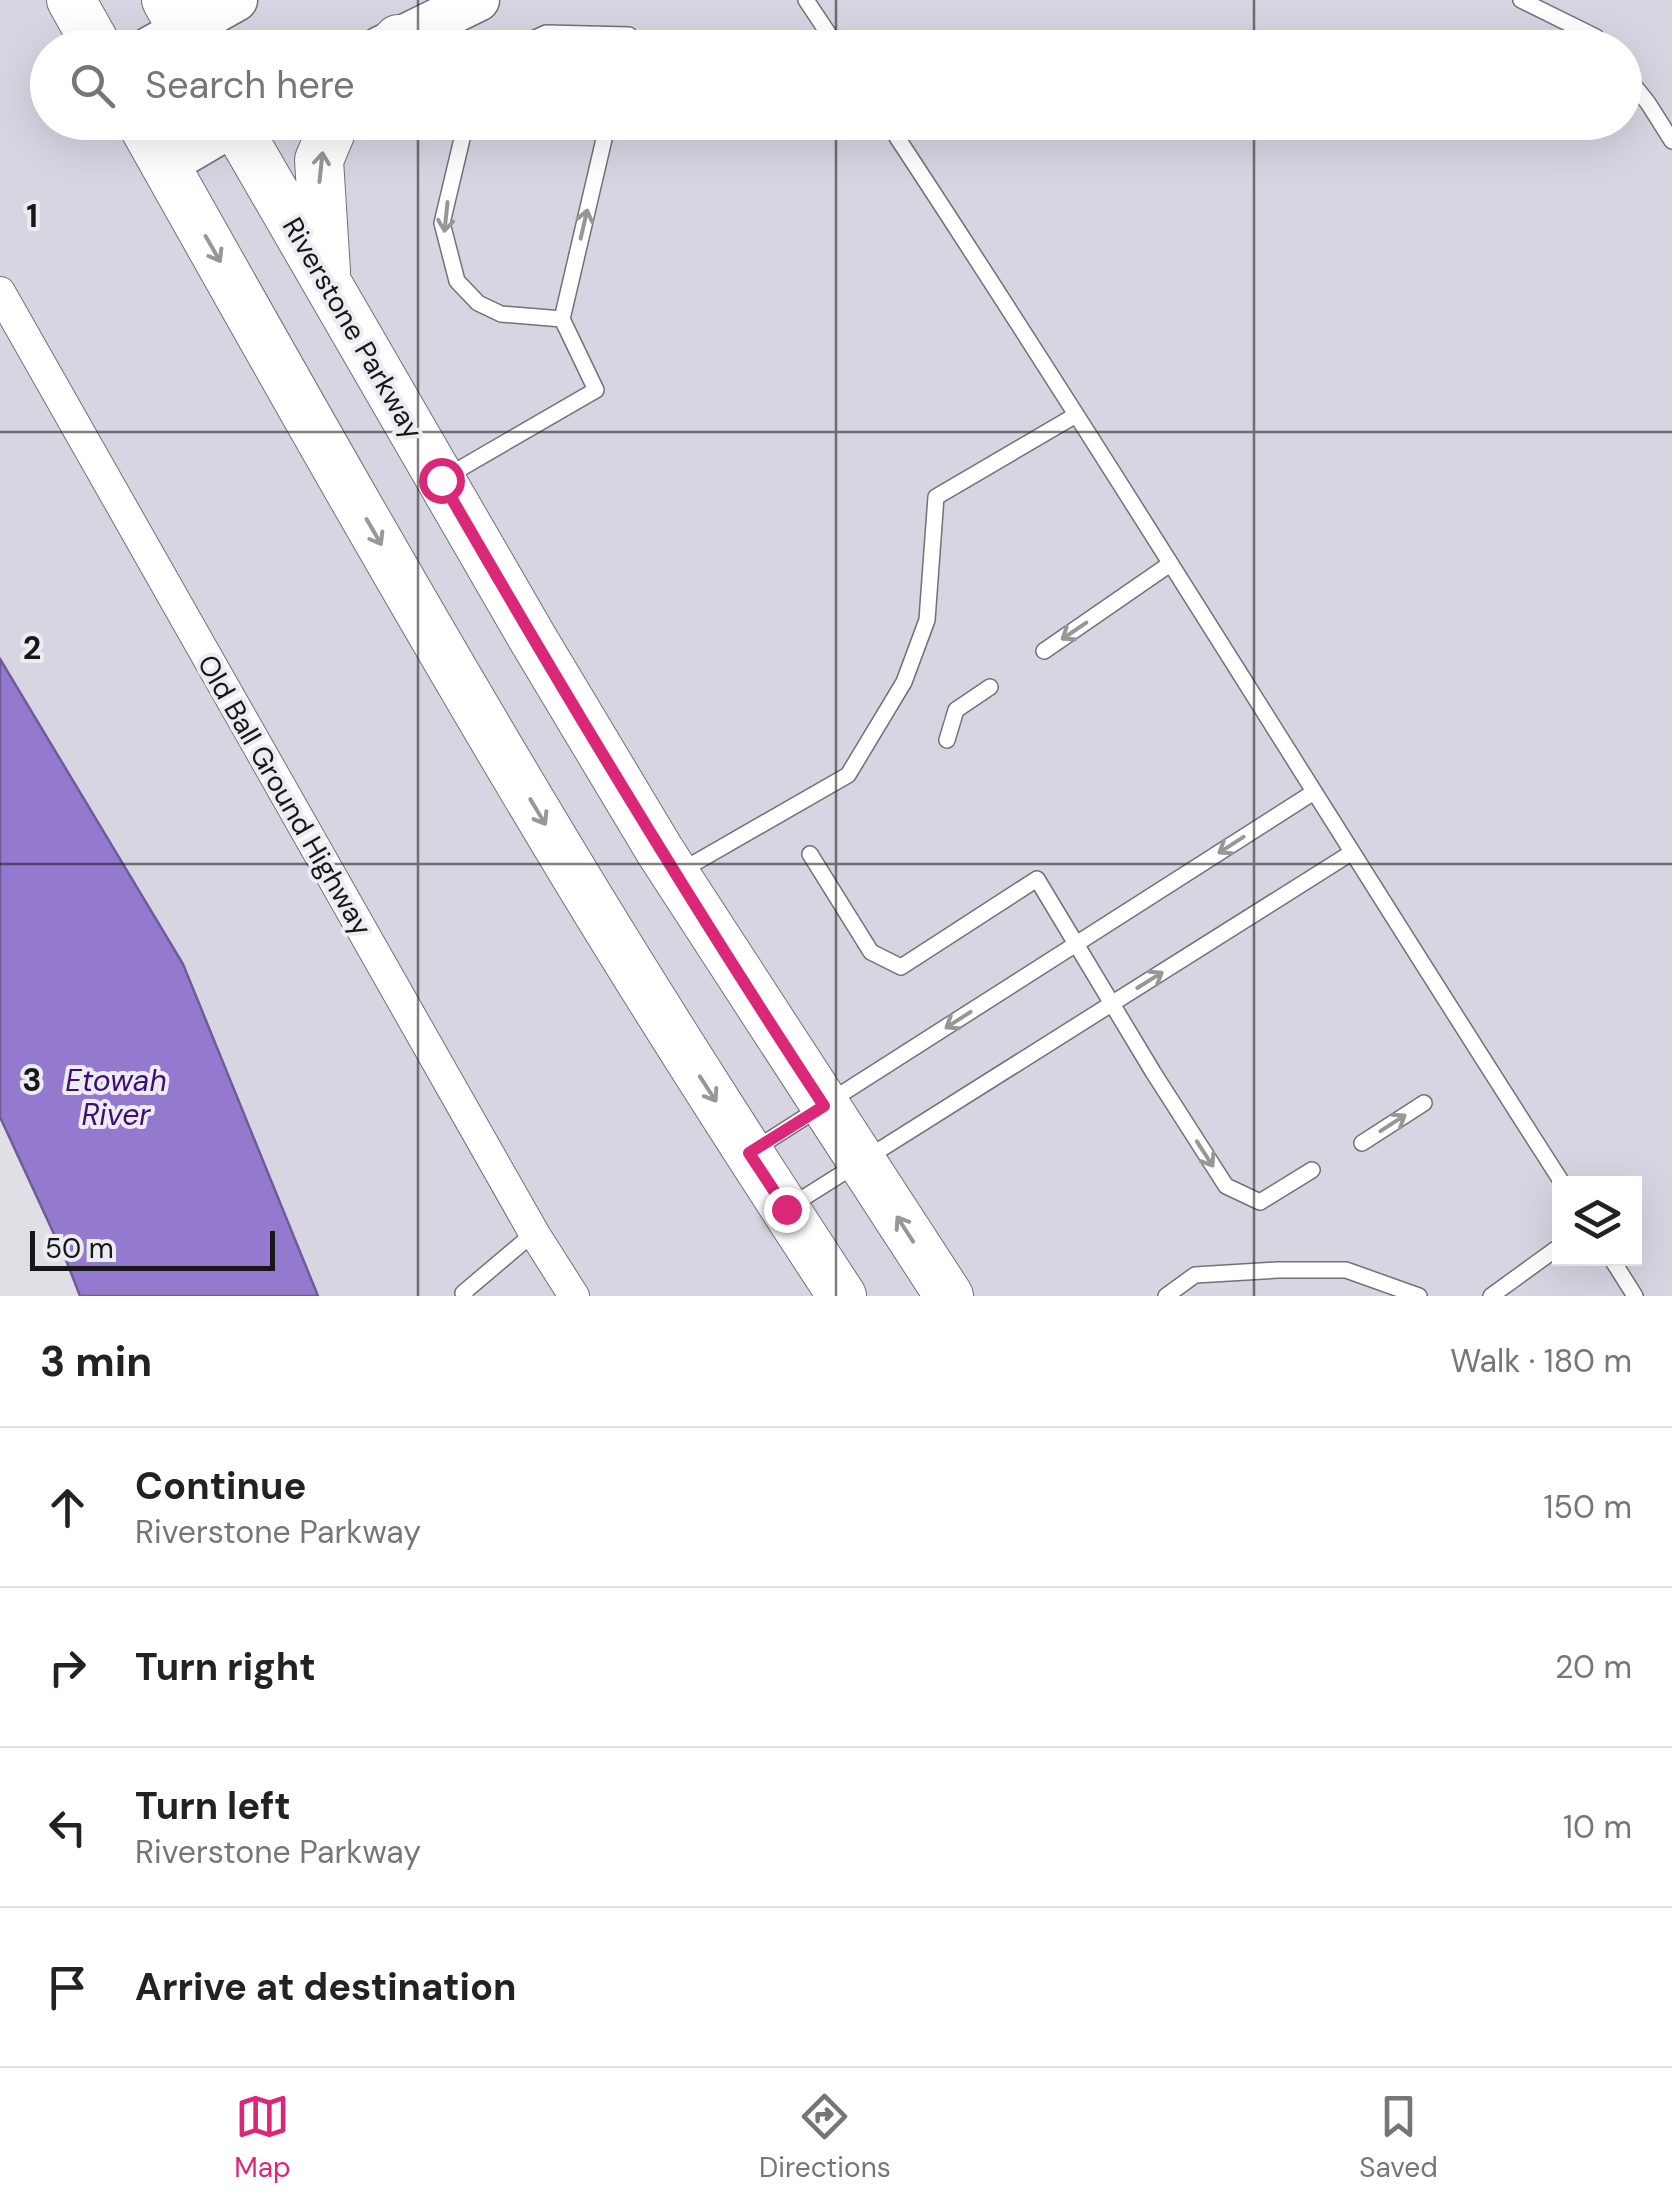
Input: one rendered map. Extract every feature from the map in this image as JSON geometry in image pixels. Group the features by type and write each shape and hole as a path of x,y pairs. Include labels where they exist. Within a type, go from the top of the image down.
{"main road":[{"path":"70,0 88,30"},
{"path":"151,140 450,666 576,876 842,1296"},
{"name":"Riverstone Parkway","path":"246,140 542,656 675,875 949,1296"},
{"path":"327,140 319,160 328,284"}],"street":[{"path":"175,30 236,0"},
{"path":"418,30 478,0"},
{"path":"164,165 207,140"},
{"name":"Old Ball Ground Highway","path":"0,292 534,1233 574,1296"}],"lane":[{"path":"806,0 826,30"},
{"path":"1521,0 1580,30"},
{"path":"1642,96 1672,141"},
{"path":"462,140 442,223 457,281 478,303 501,314 562,319"},
{"path":"441,480 596,390 562,319 604,140"},
{"path":"900,140 1558,1176"},
{"path":"675,875 848,776 904,682 927,620 936,498 1076,414"},
{"path":"1044,651 1170,564"},
{"path":"947,740 956,710 990,687"},
{"path":"749,1153 1314,792"},
{"path":"786,1209 1351,853"},
{"path":"810,854 871,952 901,966 1036,879 1226,1186 1260,1202 1312,1170"},
{"path":"1362,1143 1424,1103"},
{"path":"465,1296 463,1292 534,1233"},
{"path":"1491,1296 1552,1252"},
{"path":"1616,1266 1634,1296"},
{"path":"1166,1296 1196,1275 1346,1270 1419,1296"}],"shaded area":[{"path":"0,0 1672,0 1672,1296 196,1296 0,949"}],"water":[{"name":"Etowah River","path":"0,659 183,964 318,1296 80,1296 0,1117"}],"route":[{"path":"441,480 660,851 824,1106 749,1153 786,1209"}]}
